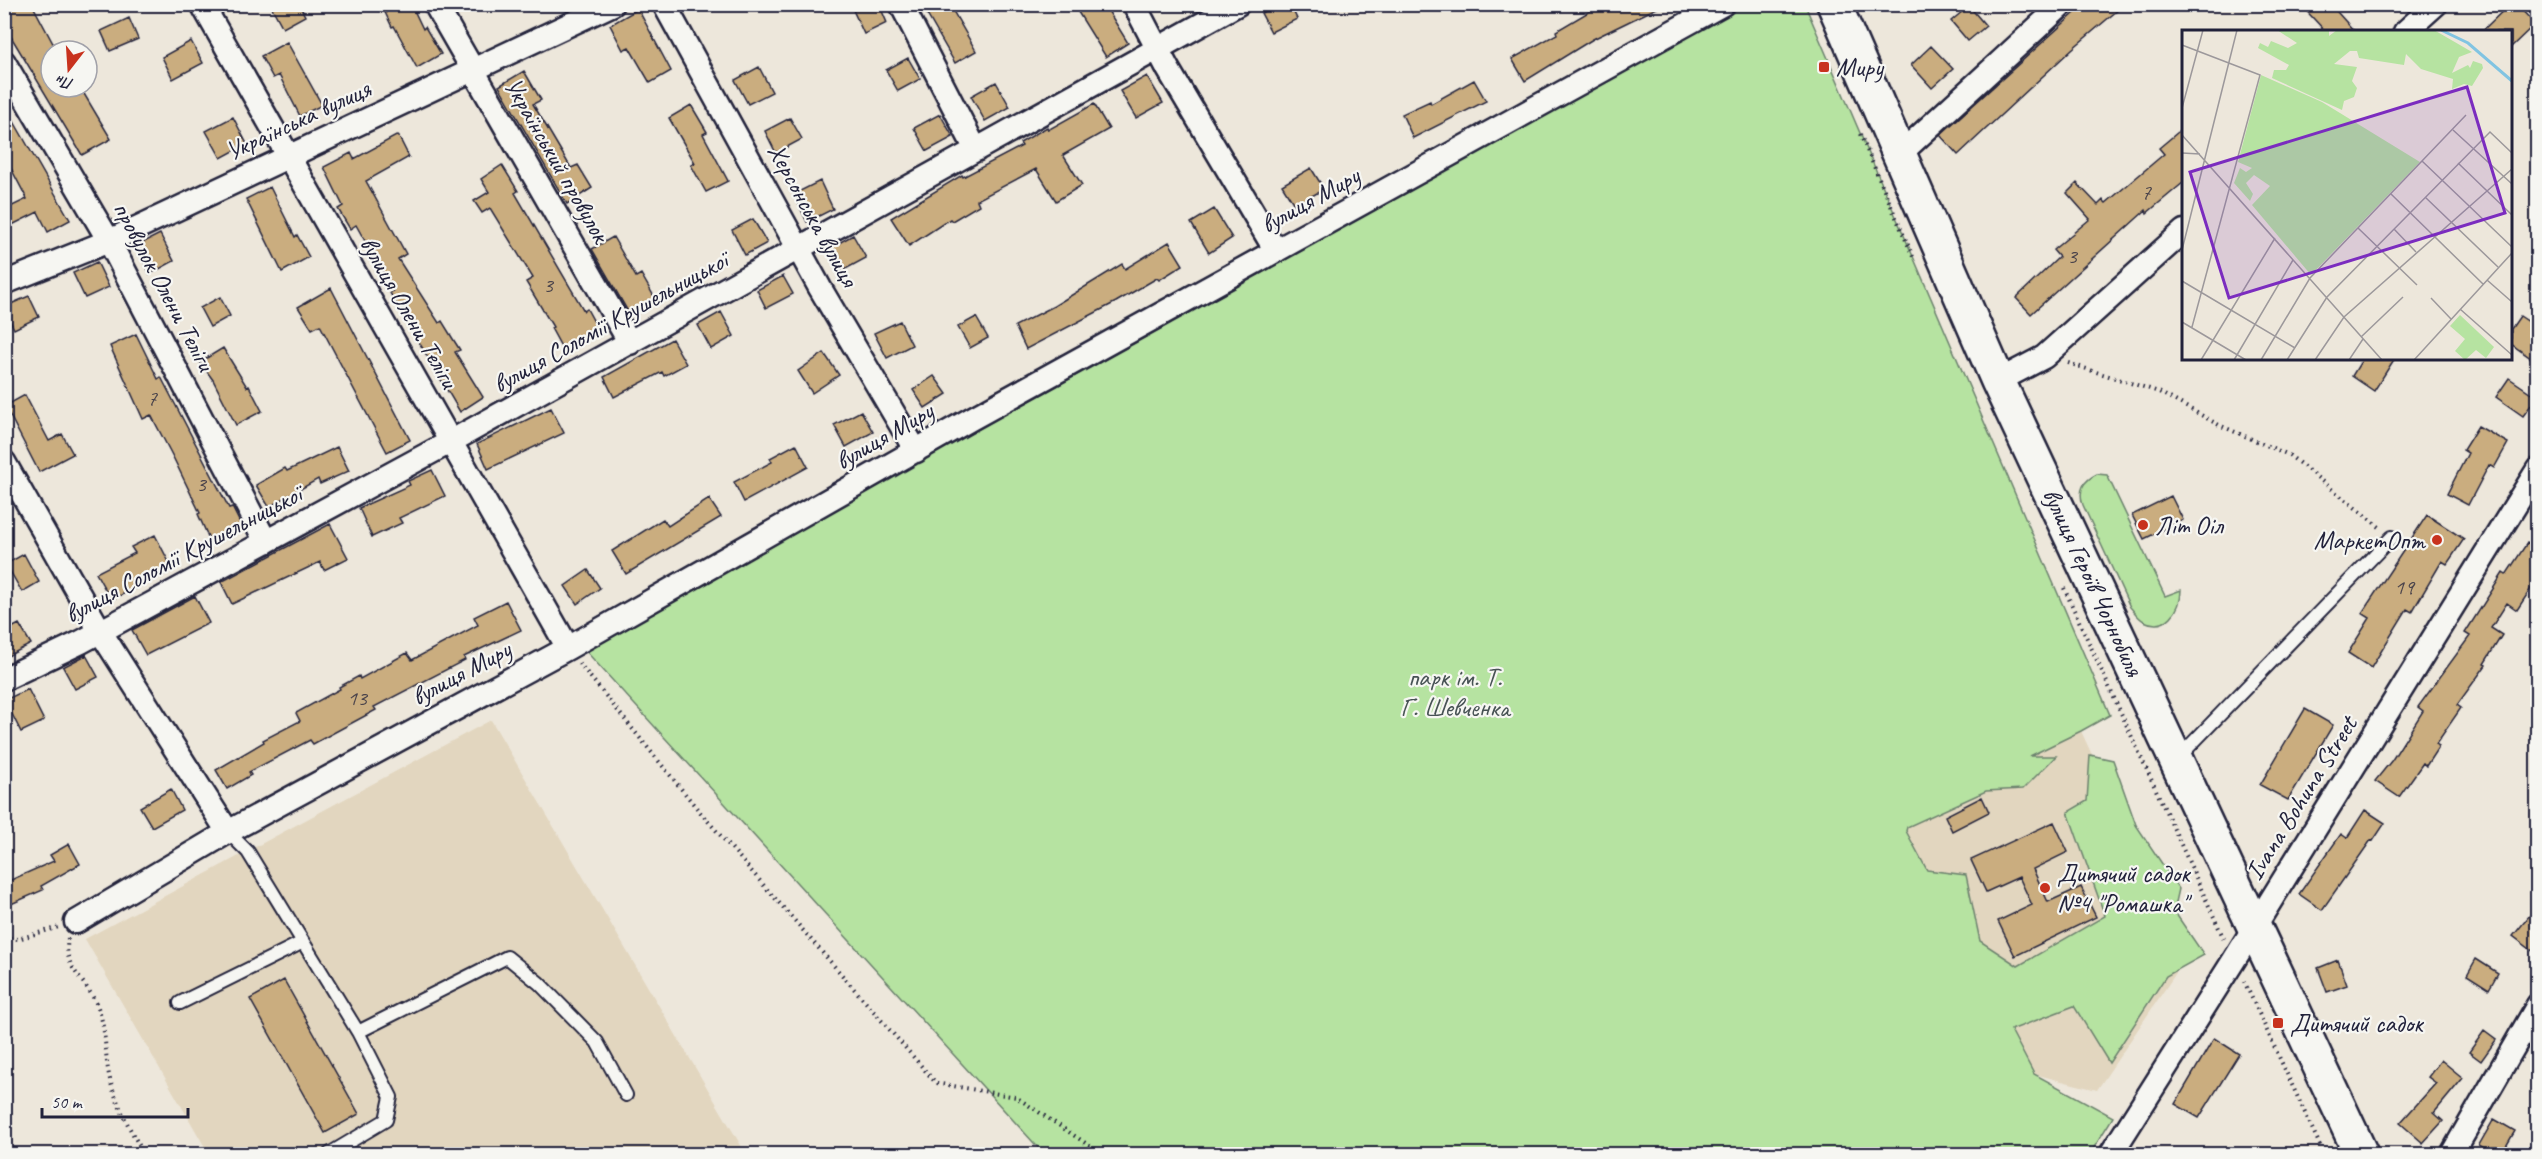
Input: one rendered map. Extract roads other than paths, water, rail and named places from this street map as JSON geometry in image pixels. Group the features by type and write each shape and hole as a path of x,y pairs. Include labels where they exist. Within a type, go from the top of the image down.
{"street":[{"name":"вулиця Олени Теліги","path":"202,4 567,648"},
{"name":"Український провулок","path":"435,4 630,343"},
{"name":"Українська вулиця","path":"4,283 109,241 613,4"},
{"name":"Херсонська вулиця","path":"664,4 799,250 916,451"},
{"path":"901,4 976,150"},
{"path":"1134,4 1168,69 1276,251"},
{"name":"вулиця Соломії Крушельницької","path":"4,679 100,631 450,442 1238,4"},
{"name":"вулиця Миру","path":"76,922 228,832 567,648 916,451 1723,4"},
{"name":"вулиця Героїв Чорнобиля","path":"1834,4 1901,153 1998,381 2361,1155"},
{"path":"1901,153 2062,4"},
{"path":"2407,30 2436,4"},
{"name":"провулок Олени Теліги","path":"4,62 109,241 266,542"},
{"path":"1998,381 2044,357 2182,233"},
{"path":"4,462 100,631 228,832"},
{"name":"Ivana Bohuna Street","path":"2111,1155 2538,469"},
{"path":"2452,1155 2538,1005"}],"lane":[{"path":"2177,759 2392,537"},
{"path":"228,832 248,852 358,1032 391,1097 386,1120 329,1155"},
{"path":"180,1003 303,942"},
{"path":"358,1032 507,957 539,983 597,1042 626,1095"}],"place":[{"name":"Миру","path":"1824,67"},
{"name":"Літ Оіл","path":"2143,525"},
{"name":"МаркетОпт","path":"2437,540"},
{"name":"Дитячий садок №4 \"Ромашка\"","path":"2045,888"},
{"name":"Дитячий садок","path":"2278,1023"}],"park label":[{"name":"парк ім. Т. Г. Шевченка","path":"1455,692"}]}
